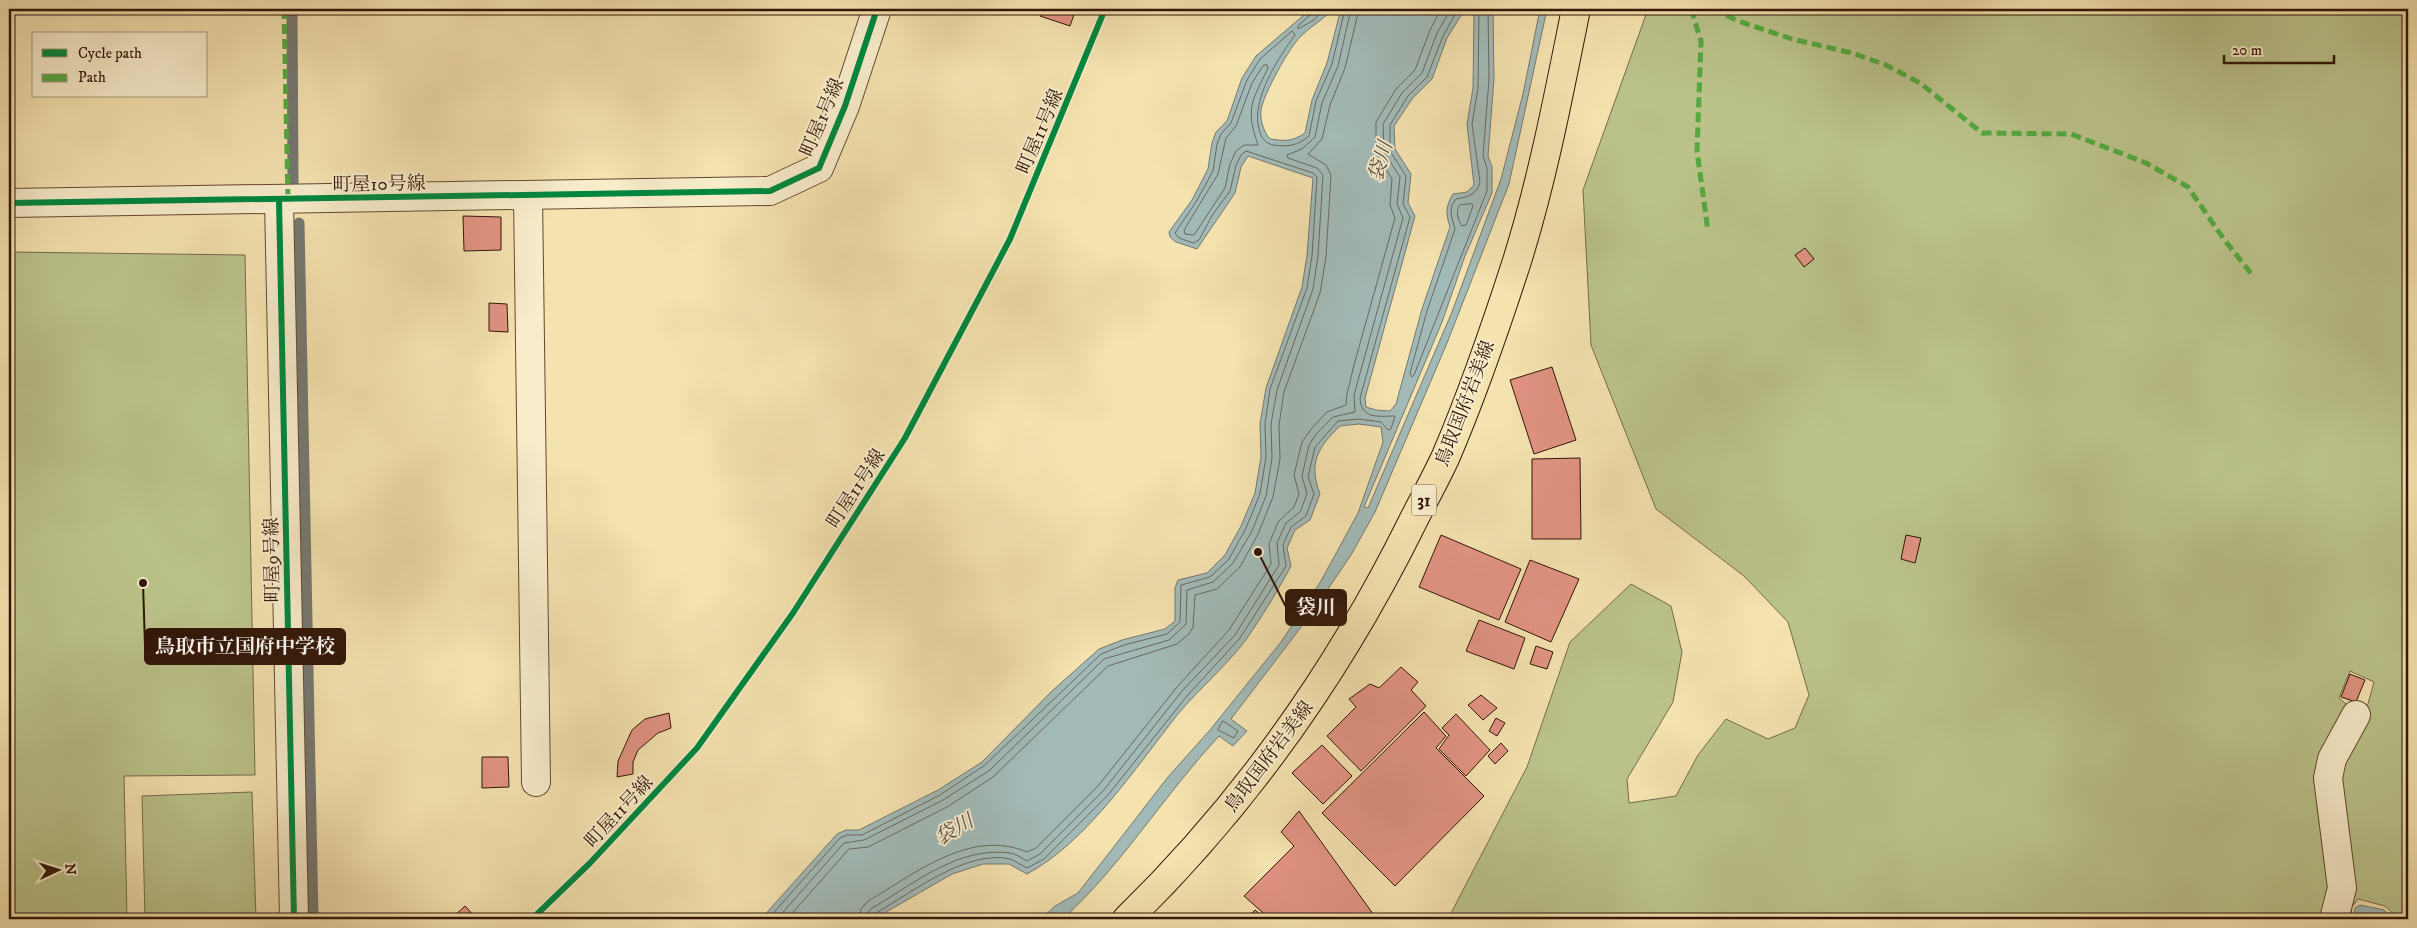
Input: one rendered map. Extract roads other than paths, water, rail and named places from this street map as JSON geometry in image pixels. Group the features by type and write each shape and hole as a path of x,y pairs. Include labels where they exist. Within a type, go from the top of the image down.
{"main road":[{"name":"鳥取国府岩美線","path":"1128,919 1166,881 1236,801 1294,725 1362,618 1446,456 1517,261 1544,162 1576,9"}],"street":[{"name":"町屋1号線","path":"750,192 770,191 819,168 845,106 877,9"},
{"name":"町屋10号線","path":"9,203 750,192"},
{"path":"528,196 536,782"},
{"name":"町屋9号線","path":"279,200 294,919"},
{"path":"2334,919 2342,888 2328,778 2332,759 2356,715"}],"water":[{"path":"1311,9 1329,9 1328,14 1296,41 1267,94 1261,110 1261,118 1262,125 1270,139 1288,140 1305,133 1312,100 1327,63 1341,9 1465,9 1447,38 1432,79 1412,99 1394,126 1395,149 1411,174 1408,203 1415,216 1365,398 1366,407 1390,411 1396,404 1422,309 1450,227 1447,207 1453,194 1467,192 1474,185 1467,124 1473,88 1474,9 1493,9 1494,79 1488,156 1492,167 1492,193 1465,256 1442,322 1364,507 1368,508 1452,312 1501,179 1523,94 1540,9 1547,9 1509,184 1447,343 1375,512 1351,555 1311,614 1231,719 1247,731 1233,746 1219,736 1105,876 1084,898 1063,919 1041,919 1055,906 1078,893 1168,777 1210,730 1281,642 1321,581 1358,513 1383,442 1381,427 1359,424 1340,426 1326,441 1317,456 1315,464 1320,494 1310,520 1295,530 1287,548 1291,566 1257,623 1237,651 1178,714 1109,802 1070,843 1049,860 1027,874 1009,864 983,864 952,874 874,919 761,919 837,834 846,830 859,830 938,790 982,762 1052,691 1099,649 1122,640 1165,629 1175,621 1175,588 1178,580 1207,573 1225,555 1241,526 1255,493 1261,457 1260,424 1266,388 1302,287 1307,255 1313,178 1248,156 1241,167 1235,193 1197,249 1176,242 1170,237 1169,232 1192,200 1208,169 1212,143 1216,132 1227,121 1242,78 1256,56"},
{"path":"2360,905 2384,910 2394,919 2354,919 2355,908"}],"waterway":[{"path":"292,9 293,182"},
{"path":"299,223 313,919"}],"place":[{"name":"袋川","path":"1258,552"},
{"name":"鳥取市立国府中学校","path":"143,583"}]}
